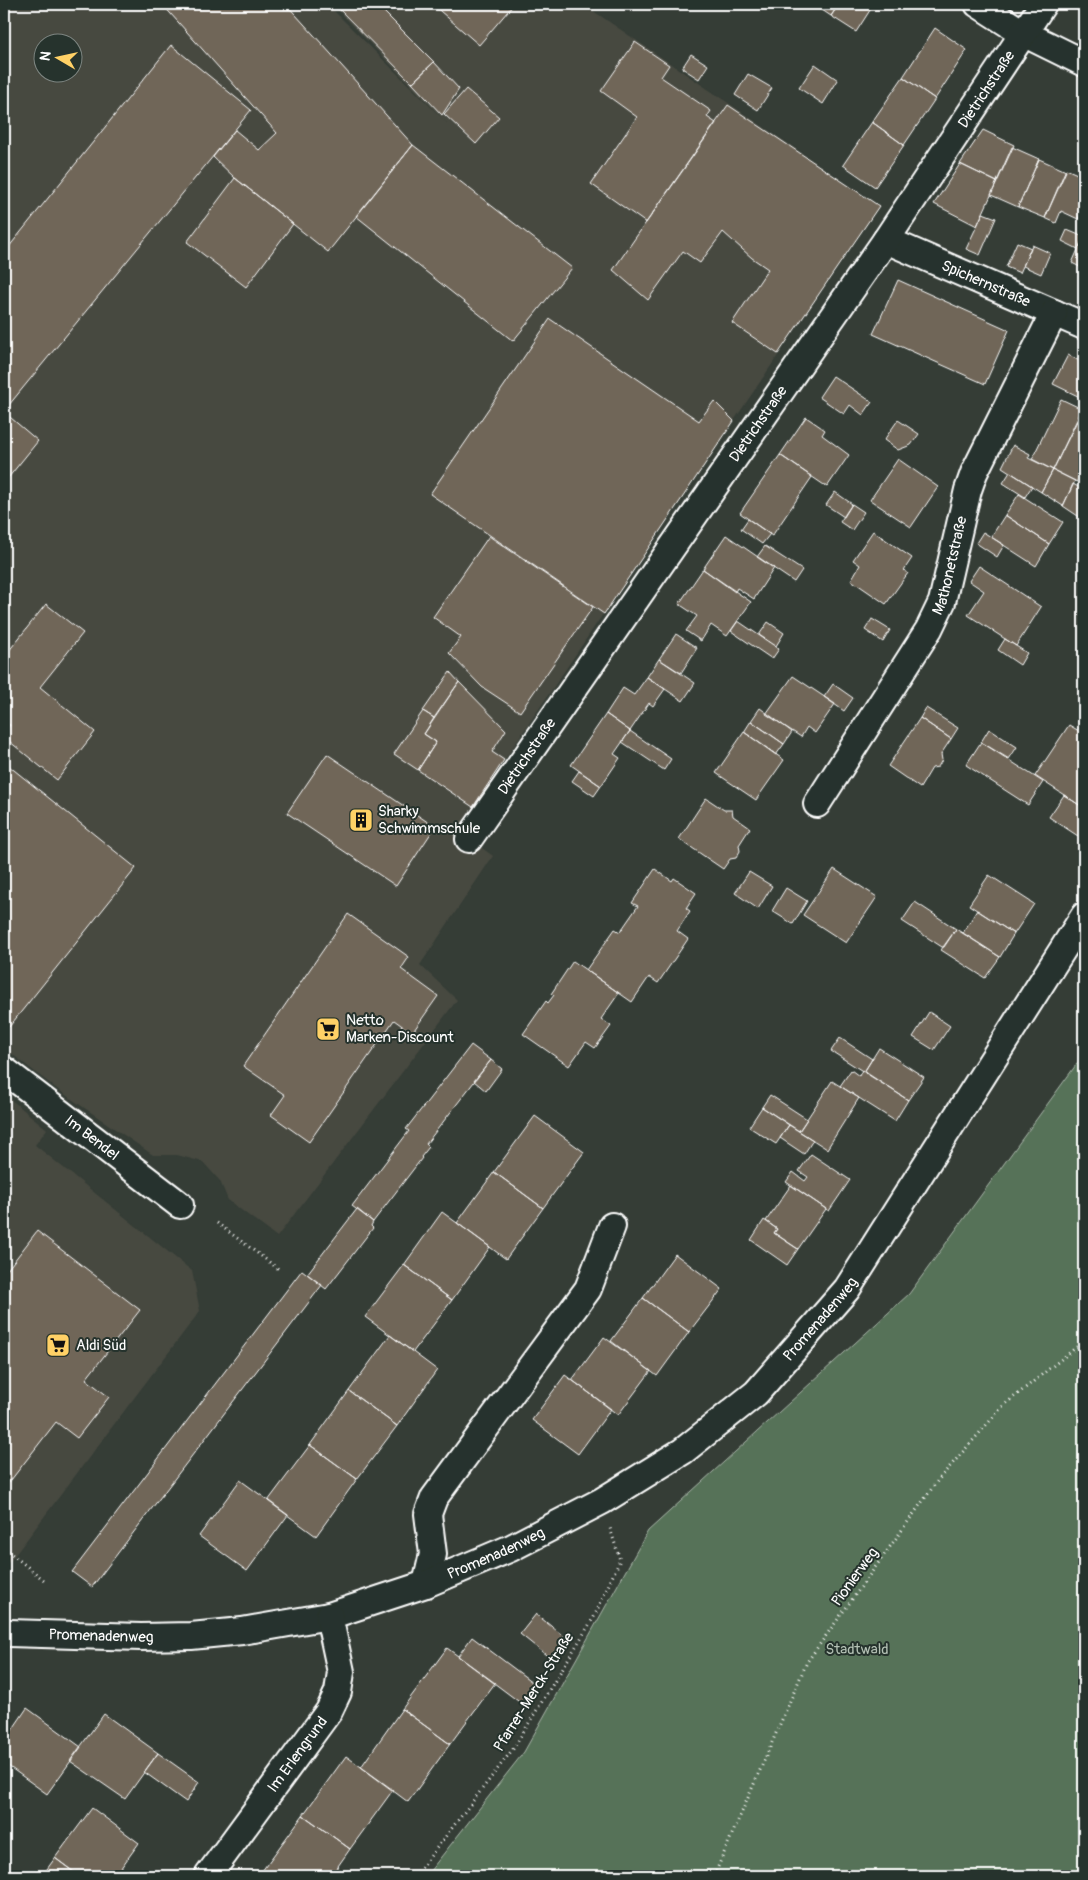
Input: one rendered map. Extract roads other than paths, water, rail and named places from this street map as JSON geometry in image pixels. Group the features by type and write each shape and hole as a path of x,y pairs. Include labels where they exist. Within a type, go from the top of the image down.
{"street":[{"path":"978,4 1023,33 1084,63"},
{"name":"Dietrichstraße","path":"469,839 886,240 1043,4"},
{"name":"Spichernstraße","path":"886,240 1084,326"},
{"name":"Mathonetstraße","path":"817,804 934,620 942,602 971,481 1054,313"},
{"name":"Promenadenweg","path":"9,1633 141,1637 191,1636 242,1631 329,1616 426,1584 512,1548 602,1501 683,1451 756,1394 847,1289 1084,916"},
{"name":"Im Bendel","path":"4,1070 180,1205"},
{"name":"Promenadenweg","path":"426,1584 433,1554 428,1514 434,1498 588,1290 612,1226"},
{"name":"Im Erlengrund","path":"208,1876 330,1711 338,1692 341,1672 329,1616"}],"place":[{"name":"Sharky Schwimmschule","path":"361,820"},
{"name":"Netto Marken-Discount","path":"328,1029"},
{"name":"Aldi Süd","path":"58,1345"}],"park label":[{"name":"Stadtwald","path":"857,1649"}]}
